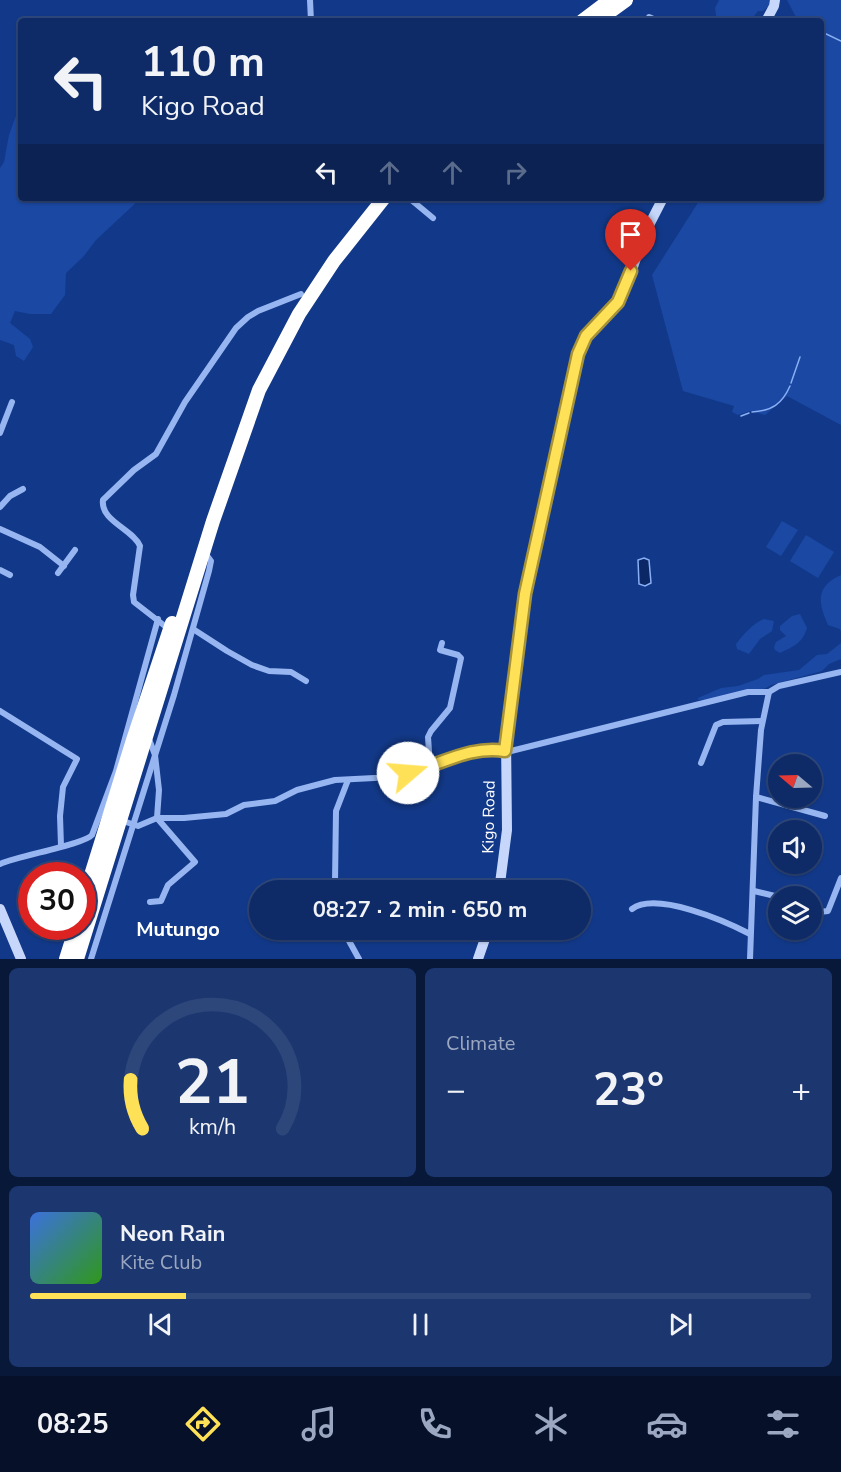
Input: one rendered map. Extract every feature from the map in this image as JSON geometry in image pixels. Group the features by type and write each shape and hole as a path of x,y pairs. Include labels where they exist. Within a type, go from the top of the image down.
{"highway":[{"path":"586,18 610,0"},
{"path":"601,18 626,0"},
{"path":"95,862 235,429 269,350 301,294 336,243 371,201"},
{"path":"77,959 202,555 259,390 299,314 334,261 382,201"},
{"path":"66,959 72,940"}],"street":[{"path":"310,0 310,18"},
{"path":"768,18 775,0"},
{"path":"413,201 433,218"},
{"name":"Kigo Road","path":"500,880 507,830 505,751 525,594 578,354 586,336 611,312 624,293 644,235 661,201"},
{"path":"170,630 133,599 141,552 139,543 110,518 102,507 103,500 134,470 156,454 185,402 236,328 258,311 301,294"},
{"path":"0,434 12,402"},
{"path":"0,507 10,496 22,489"},
{"path":"0,529 40,547 64,566"},
{"path":"58,573 75,550"},
{"path":"91,959 193,629 211,561 202,555"},
{"path":"0,570 10,575"},
{"path":"0,864 86,840 92,835 116,771 158,619"},
{"path":"193,629 252,665 269,672 291,672 306,681"},
{"path":"430,766 428,737 450,708 461,658 440,650 442,643"},
{"path":"119,819 133,825 142,825 157,818 226,814 244,805 274,801 304,788 335,780 394,777 462,754 476,751 505,751 589,733 748,692 770,692 779,686 841,672"},
{"path":"750,959 756,797 762,722 770,692"},
{"path":"0,711 77,759 63,787 60,816 61,846"},
{"path":"701,764 716,725 723,722 762,722"},
{"path":"147,735 155,755 159,790 157,818 195,862 168,885 161,901 150,902"},
{"path":"334,880 336,818 338,804 348,780"},
{"path":"756,797 825,816"},
{"path":"822,912 828,911 841,878"},
{"path":"754,891 768,894"},
{"path":"632,909 642,903 688,909 715,917 750,934"},
{"path":"0,909 21,959"},
{"path":"349,940 359,959"},
{"path":"478,959 485,940"}],"shaded area":[{"path":"719,0 771,0 770,5 763,11 758,11 752,18 717,18 715,8"},
{"path":"787,0 841,0 841,425 787,396 765,415 750,411 738,415 732,412 734,406 683,391 652,275 699,201 824,201 824,18 796,18"},
{"path":"18,110 18,201 138,201 96,240 83,257 66,273 65,295 51,314 15,311 10,323 30,339 33,347 24,361 16,356 14,345 0,340 0,168 4,162 9,135"},
{"path":"782,521 798,530 781,556 766,547"},
{"path":"806,535 834,552 818,578 790,561"},
{"path":"644,558 649,560 651,583 645,586 639,584 638,560"},
{"path":"841,575 841,632 840,629 828,625 822,610 821,597 826,585"},
{"path":"800,614 807,628 803,638 780,653 775,650 776,642 786,636 780,630 780,626 792,616"},
{"path":"764,619 774,621 772,631 760,639 749,654 737,649 736,644 745,633"},
{"path":"841,643 841,659 829,664 822,671 771,685 746,695 698,700 721,688 738,686 764,675 799,670 817,655 827,654"}],"waterway":[{"path":"824,33 841,41"},
{"path":"791,383 800,357"},
{"path":"752,412 776,405 784,398 790,386"},
{"path":"741,416 749,413"}],"district":[{"name":"Mutungo","path":"178,929"}],"route":[{"path":"408,773 462,754 489,750 505,751 525,594 578,354 586,336 611,312 624,293 631,271"}]}
